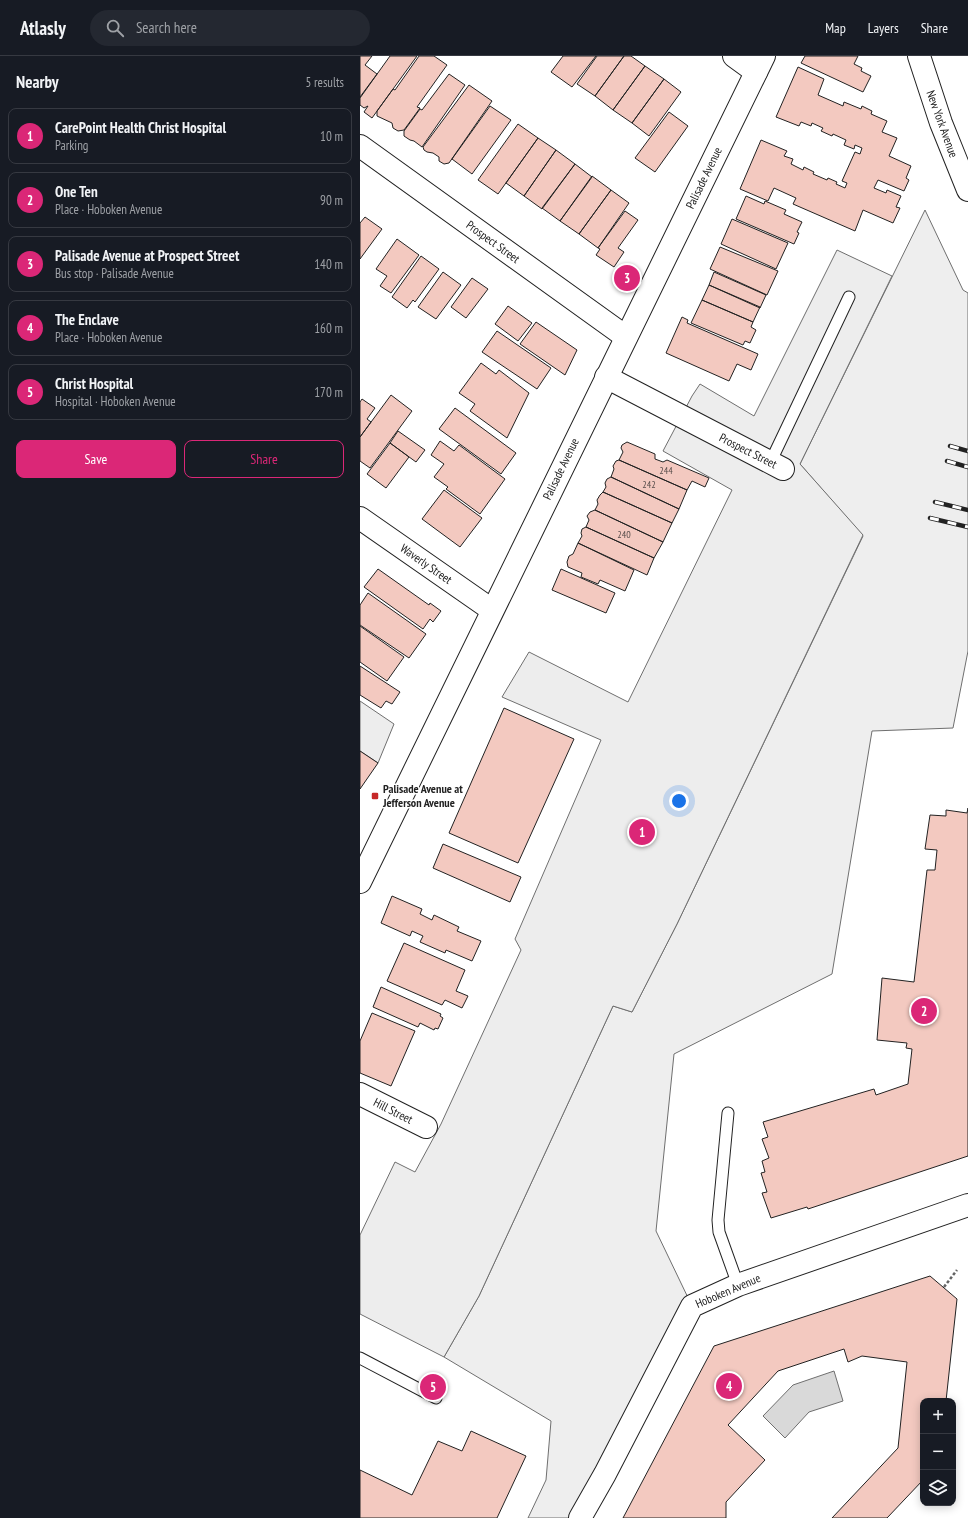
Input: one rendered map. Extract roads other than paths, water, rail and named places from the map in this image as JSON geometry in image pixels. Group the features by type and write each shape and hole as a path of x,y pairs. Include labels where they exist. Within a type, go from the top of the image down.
{"street":[{"path":"734,56 760,64"},
{"name":"New York Avenue","path":"920,56 941,123 968,190"},
{"name":"Palisade Avenue","path":"360,882 760,64"},
{"name":"Prospect Street","path":"360,146 626,338"},
{"name":"Prospect Street","path":"606,378 776,466"},
{"name":"Waverly Street","path":"360,518 492,610"},
{"name":"Hill Street","path":"360,1094 426,1127"},
{"name":"Hoboken Avenue","path":"580,1518 605,1474 692,1306 738,1285 968,1205"}],"lane":[{"path":"776,466 849,297"},
{"path":"728,1113 718,1220 719,1232 738,1285"},
{"path":"360,1358 436,1398"}],"railway":[{"path":"950,446 968,451"},
{"path":"947,461 968,467"},
{"path":"935,502 968,510"},
{"path":"930,518 968,527"}],"place":[{"name":"Palisade Avenue at Prospect Street","path":"627,278"},
{"name":"Palisade Avenue at Jefferson Avenue","path":"375,796"},
{"name":"CarePoint Health Christ Hospital","path":"642,832"},
{"name":"One Ten","path":"924,1011"},
{"name":"The Enclave","path":"729,1386"},
{"name":"Christ Hospital","path":"433,1387"}]}
